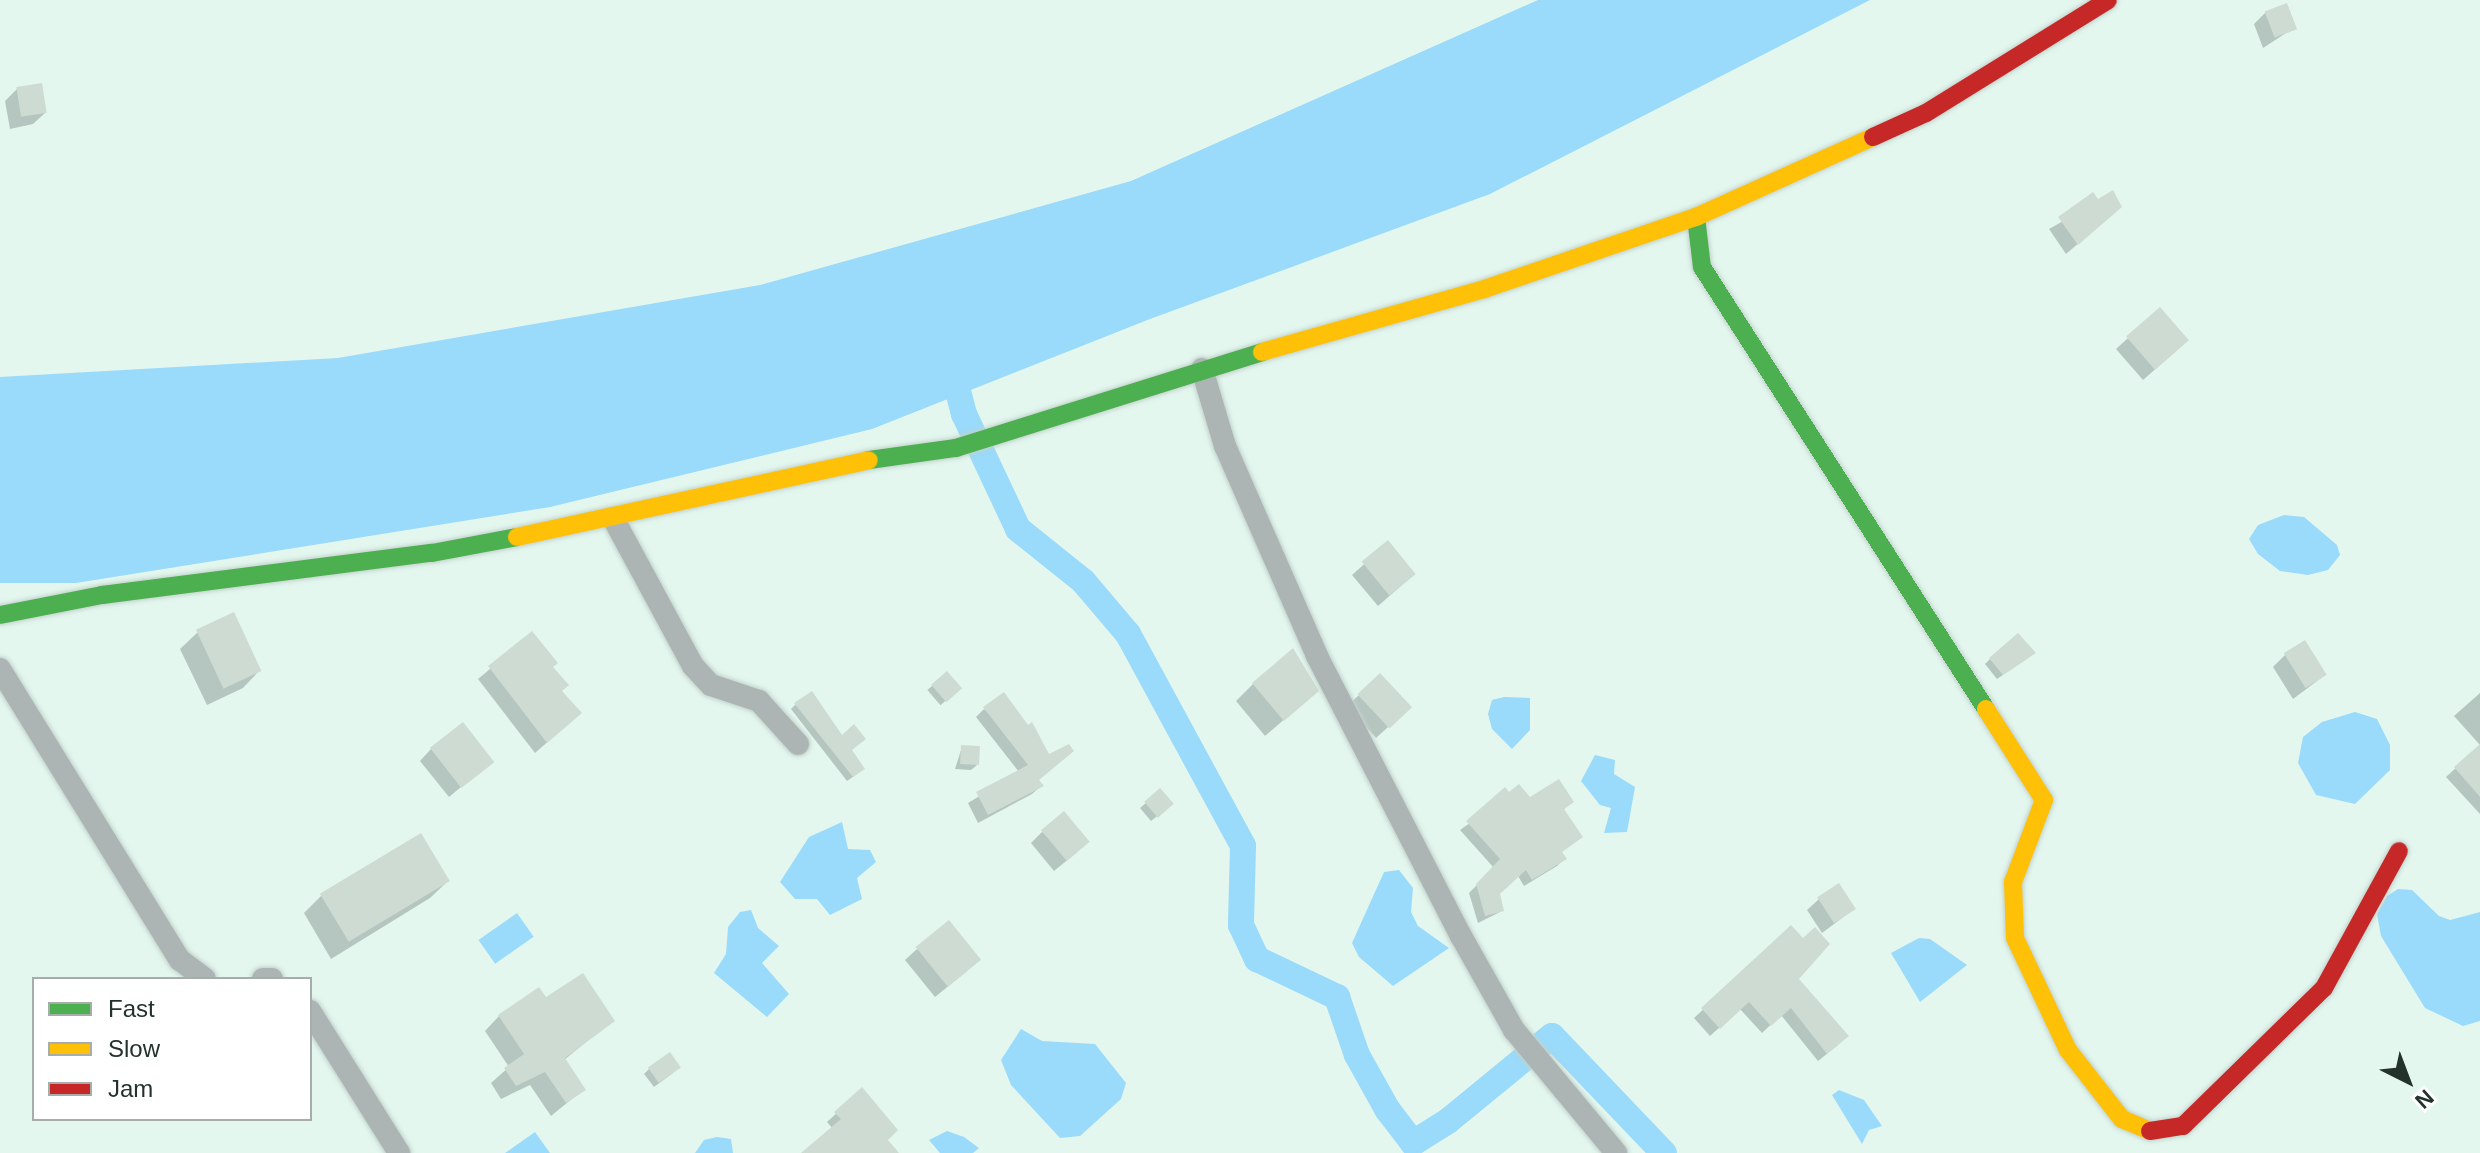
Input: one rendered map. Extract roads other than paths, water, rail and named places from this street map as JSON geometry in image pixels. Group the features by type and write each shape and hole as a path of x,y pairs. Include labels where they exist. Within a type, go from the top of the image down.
{"street":[{"path":"0,615 102,595 432,553 613,518 833,465 956,448 992,433 1202,369 1413,311 1696,217 1926,113 2108,0"},
{"path":"1696,217 1702,267 2044,800 2013,882 2015,938 2068,1050 2122,1119 2152,1132 2183,1126 2236,1078 2324,988 2399,851"},
{"path":"1202,369 1225,446 1317,656 1514,1030 1546,1064 1616,1153"},
{"path":"613,518 693,666 711,685 759,701 798,744"},
{"path":"0,669 180,960 202,977"},
{"path":"312,1014 399,1153"}],"water":[{"path":"1538,0 1870,0 1490,194 1150,319 872,429 550,507 76,583 0,583 0,377 338,358 760,285 1131,181"},
{"path":"2284,515 2304,517 2337,545 2340,555 2328,570 2308,575 2280,571 2258,554 2249,539 2258,525"},
{"path":"1530,698 1530,730 1512,749 1492,729 1488,714 1492,700"},
{"path":"2355,712 2377,719 2390,745 2390,770 2355,804 2316,795 2298,763 2303,737 2322,722"},
{"path":"1595,755 1615,760 1614,774 1635,787 1627,832 1604,833 1611,808 1600,805 1581,781"},
{"path":"842,822 848,849 870,850 876,862 857,878 862,899 830,915 817,899 795,899 780,882 809,837"},
{"path":"1399,870 1413,888 1411,912 1418,926 1449,948 1393,986 1359,957 1352,943 1384,872"},
{"path":"2398,889 2412,890 2439,916 2450,920 2480,912 2480,1021 2463,1026 2425,1008 2381,936 2377,914 2387,896"},
{"path":"751,910 758,928 779,946 762,963 789,994 767,1017 714,973 726,954 728,927 740,912"},
{"path":"517,913 534,937 495,964 478,940"},
{"path":"1919,938 1930,939 1967,965 1920,1002 1891,953"},
{"path":"1021,1029 1042,1041 1095,1044 1126,1083 1121,1099 1080,1136 1060,1138 1011,1085 1001,1060"},
{"path":"1839,1090 1864,1100 1882,1126 1869,1130 1862,1144 1832,1095"},
{"path":"947,1131 964,1137 979,1148 973,1153 940,1153 929,1140"},
{"path":"535,1132 550,1153 505,1153"},
{"path":"717,1137 731,1139 733,1153 695,1153 704,1140"}],"waterway":[{"path":"950,360 964,414 1018,529 1083,581 1128,634 1243,846 1241,925 1257,959 1337,997 1357,1055 1387,1109 1413,1143 1448,1121 1552,1036 1664,1153"}]}
